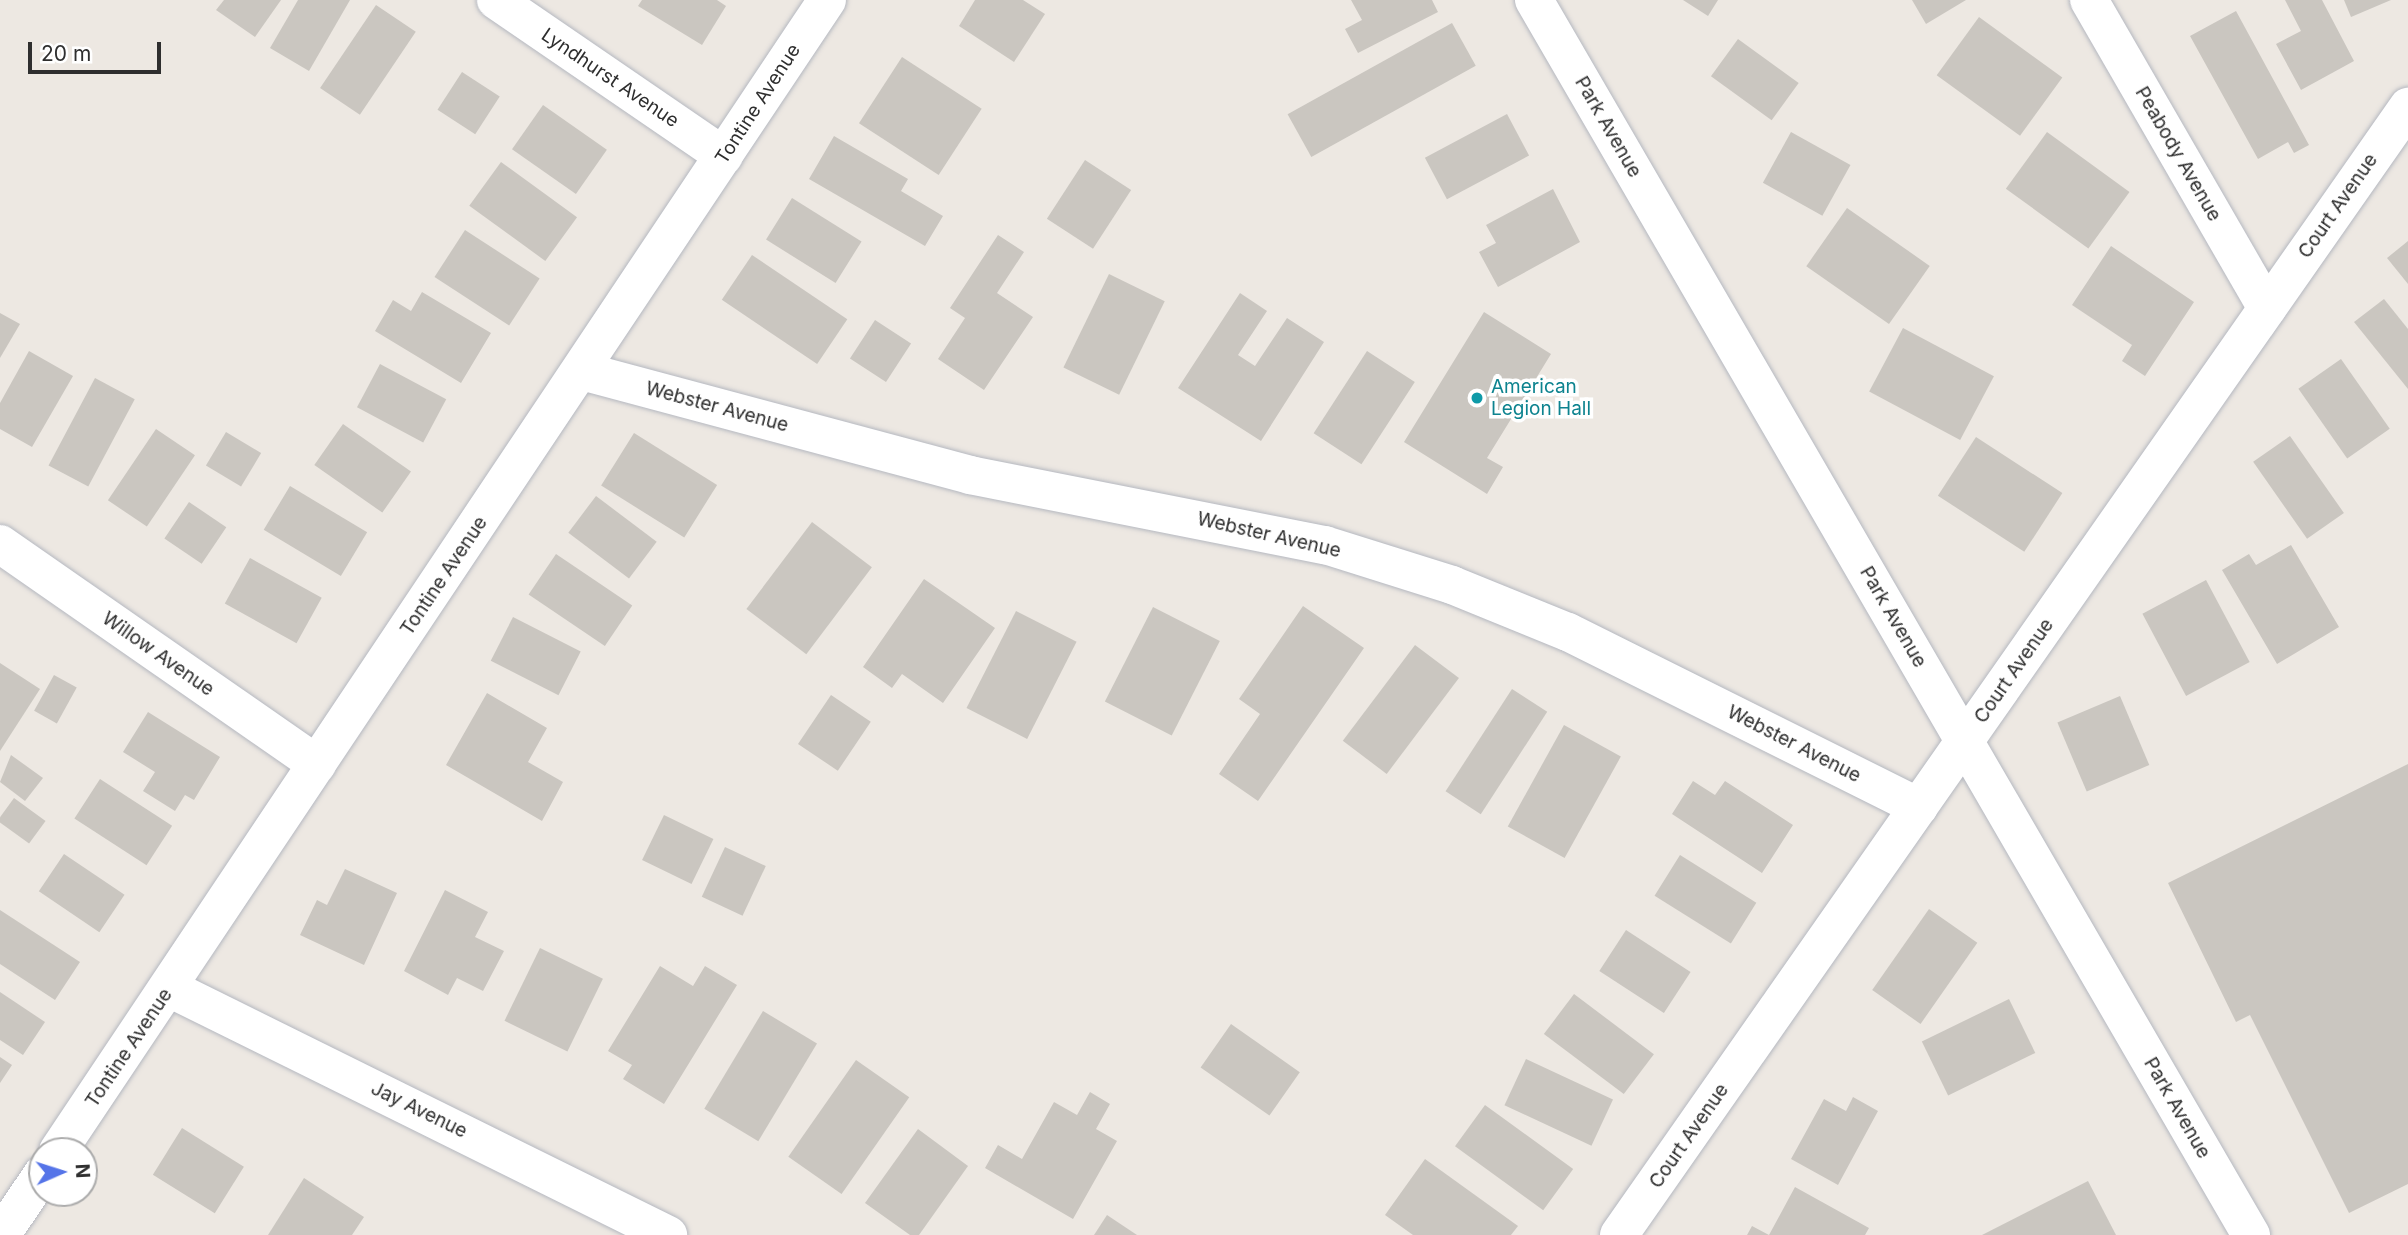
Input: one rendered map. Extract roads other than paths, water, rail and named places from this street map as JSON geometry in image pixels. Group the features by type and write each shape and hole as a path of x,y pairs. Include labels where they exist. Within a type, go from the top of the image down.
{"street":[{"name":"Lyndhurst Avenue","path":"496,0 724,156"},
{"name":"Tontine Avenue","path":"68,1137 582,371 827,0"},
{"name":"Park Avenue","path":"1534,0 2251,1235"},
{"name":"Peabody Avenue","path":"2089,0 2267,308"},
{"name":"Court Avenue","path":"1619,1235 2408,107"},
{"name":"Webster Avenue","path":"582,371 970,475 1325,545 1452,585 1568,632 1919,807"},
{"name":"Willow Avenue","path":"0,544 317,764"},
{"name":"Jay Avenue","path":"169,988 668,1235"},
{"path":"1,1235 28,1195"}],"place":[{"name":"American Legion Hall","path":"1477,398"}]}
